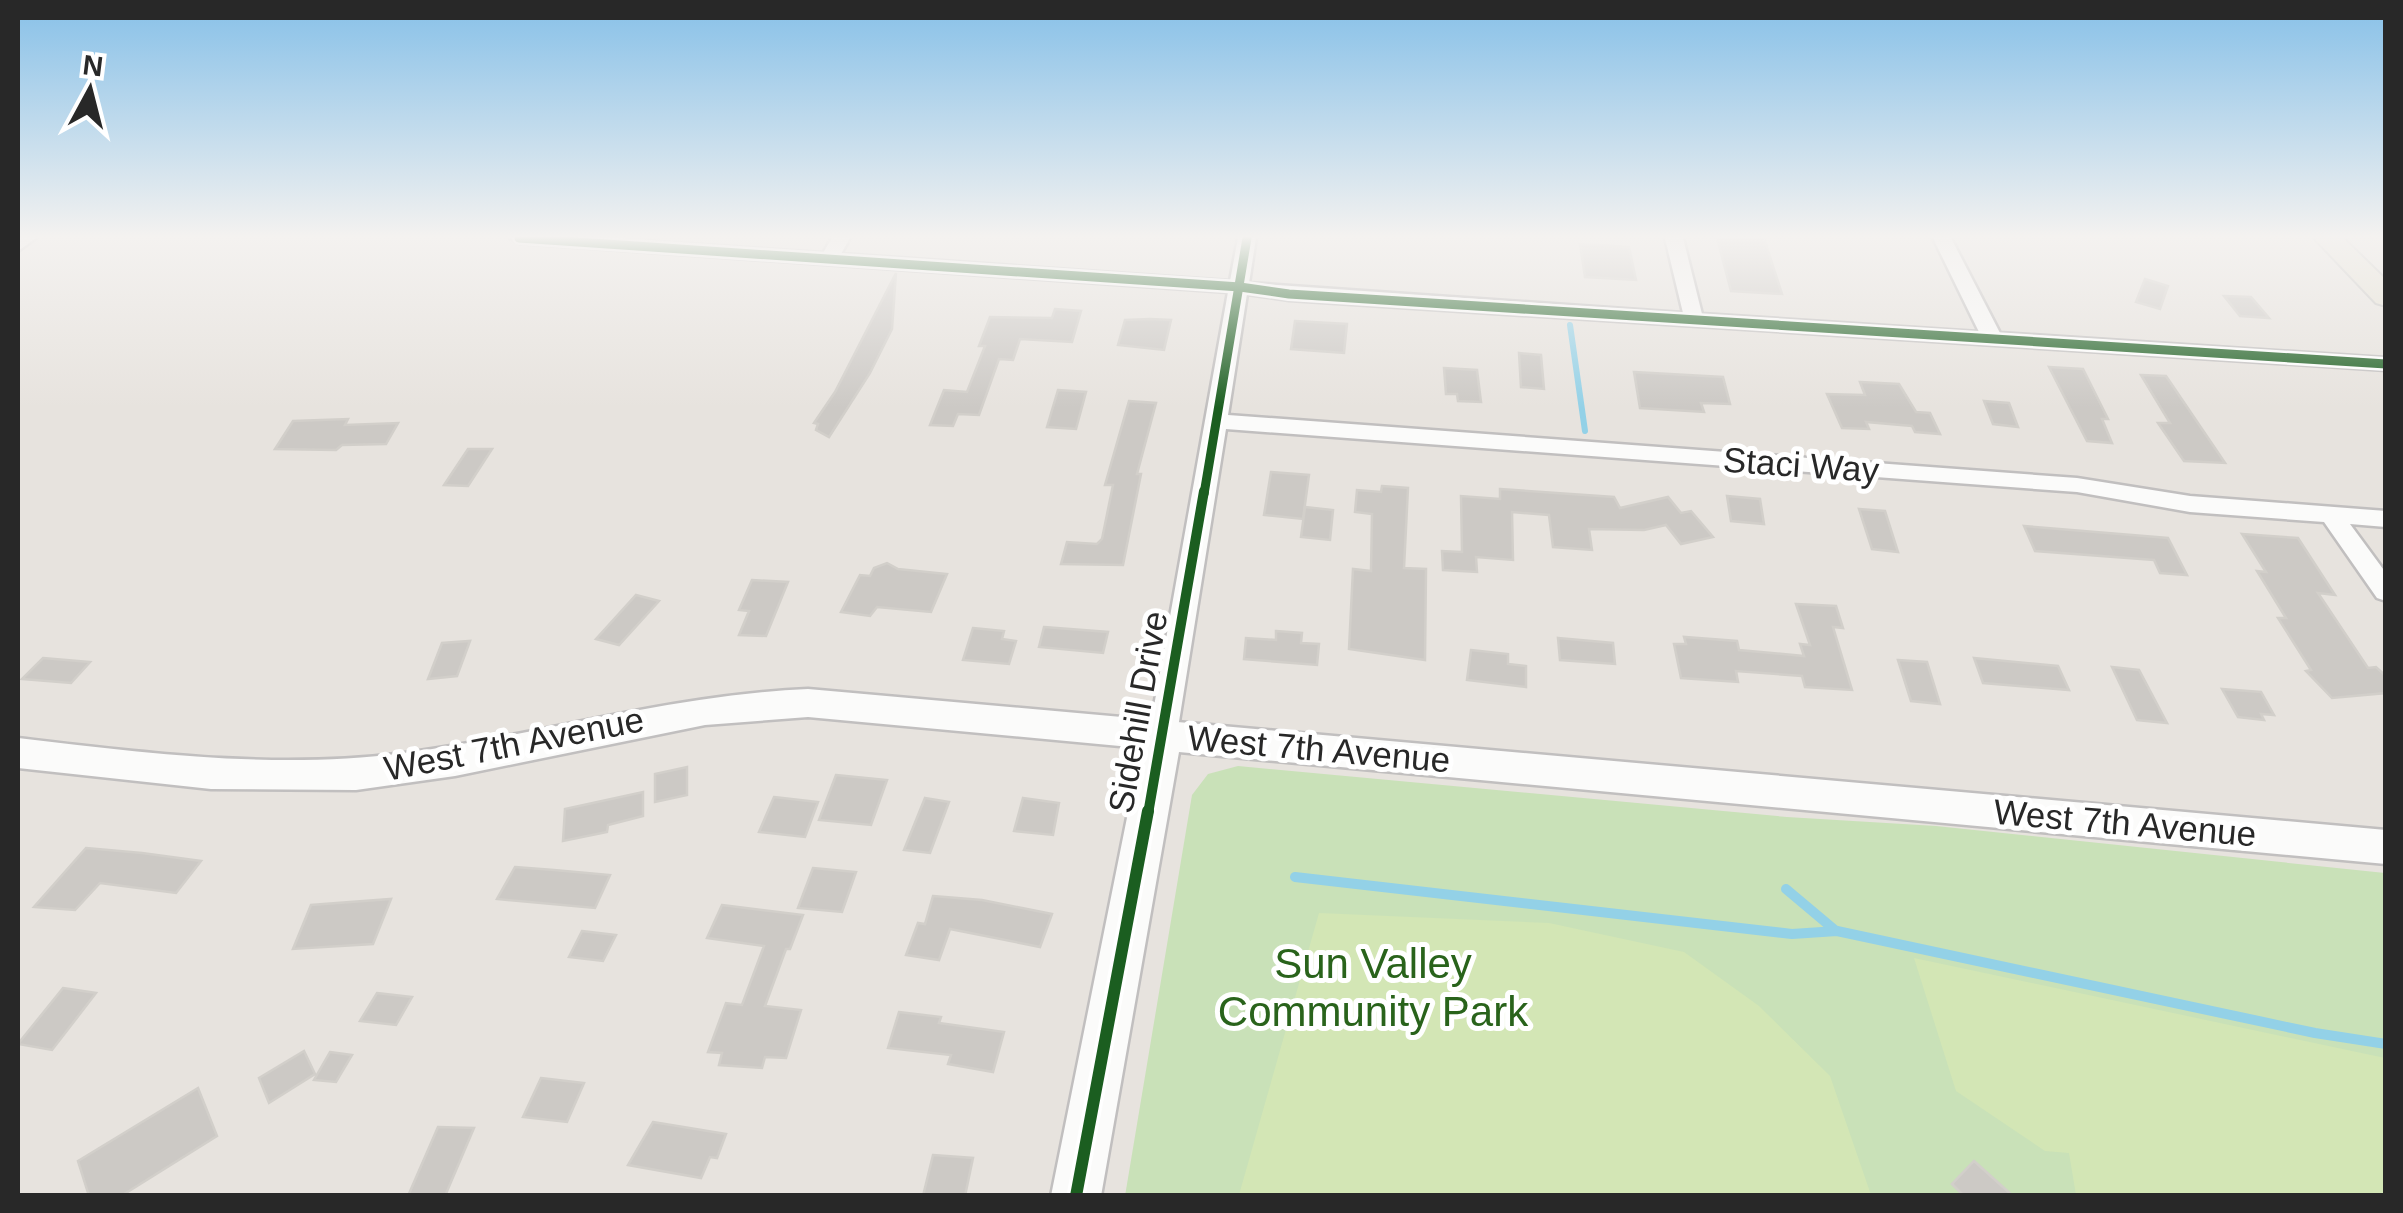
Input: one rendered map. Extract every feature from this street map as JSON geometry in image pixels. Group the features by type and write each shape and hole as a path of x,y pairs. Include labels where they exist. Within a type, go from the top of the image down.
{"main road":[{"name":"West 7th Avenue","path":"18,753 181,772 321,776 406,768 678,713 772,704 848,706 2386,847"},
{"name":"Sidehill Drive","path":"1076,1196 1163,734"}],"street":[{"name":"Sidehill Drive","path":"1163,734 1239,295"},
{"path":"1298,295 2386,364"},
{"path":"1688,295 1694,320"},
{"path":"1971,295 1993,339"},
{"name":"Staci Way","path":"1216,421 2077,485 2190,504 2386,518"},
{"path":"2331,515 2386,592"}],"green space":[{"name":"Sun Valley Community Park","path":"1238,766 1787,817 1936,826 2385,873 2385,1195 1125,1196 1192,795 1208,774"},
{"path":"1319,913 1549,923 1684,952 1759,1006 1830,1076 1871,1195 1239,1195"},
{"path":"1914,958 2385,1058 2385,1195 2076,1195 2069,1153 2045,1151 1956,1091"}],"building":[{"path":"885,295 894,295 892,329 870,373 829,437 816,430 818,424 814,423 835,392"},
{"path":"2139,295 2165,295 2160,309 2136,302"},
{"path":"2224,296 2251,297 2269,318 2240,316"},
{"path":"1055,309 1081,311 1072,342 1020,339 1013,360 999,359 979,415 958,414 953,426 930,425 944,390 967,392 985,346 979,346 990,317 1052,318"},
{"path":"1125,320 1171,320 1164,350 1118,345"},
{"path":"1295,321 1347,324 1344,353 1291,349"},
{"path":"1519,353 1541,355 1544,389 1521,387"},
{"path":"2049,367 2083,369 2108,419 2102,419 2112,443 2087,441"},
{"path":"1444,368 1477,370 1481,402 1458,401 1457,394 1446,394"},
{"path":"1634,372 1723,377 1730,404 1701,403 1704,412 1640,408"},
{"path":"2141,375 2166,376 2225,463 2184,461 2158,423 2170,423"},
{"path":"1860,382 1899,384 1916,412 1930,413 1940,434 1915,432 1912,426 1866,422 1869,429 1842,428 1827,394 1865,395"},
{"path":"1058,390 1086,392 1076,429 1047,427"},
{"path":"1129,401 1156,403 1137,474 1141,474 1123,565 1061,564 1067,542 1097,544 1102,539 1113,485 1105,485"},
{"path":"1984,401 2009,403 2018,427 1993,424"},
{"path":"348,419 345,425 398,423 386,444 342,445 336,450 275,449 293,421"},
{"path":"468,449 492,449 468,486 444,485"},
{"path":"1271,472 1309,475 1303,519 1264,515"},
{"path":"1382,486 1408,488 1404,568 1426,569 1425,660 1349,649 1353,569 1371,571 1372,514 1355,512 1357,490 1381,492"},
{"path":"1500,489 1614,497 1620,508 1668,497 1681,513 1691,511 1713,537 1681,544 1666,525 1644,530 1589,529 1592,550 1553,547 1549,515 1512,512 1513,560 1476,557 1477,572 1443,570 1442,551 1462,552 1461,496 1500,499"},
{"path":"1727,496 1760,499 1764,524 1731,521"},
{"path":"1305,507 1333,510 1330,540 1301,537"},
{"path":"1859,509 1885,511 1898,552 1872,549"},
{"path":"2024,526 2168,538 2187,575 2160,573 2154,560 2035,551"},
{"path":"2242,534 2298,538 2335,595 2318,593 2368,668 2376,667 2386,676 2386,693 2332,698 2306,671 2311,670 2278,618 2286,618 2257,571 2266,572"},
{"path":"887,563 898,569 947,574 931,612 877,607 870,616 841,612 860,575 870,576 874,568"},
{"path":"752,580 788,582 766,636 739,635 749,611 739,610"},
{"path":"636,595 659,601 619,645 596,639"},
{"path":"1796,604 1836,606 1843,628 1833,627 1852,690 1805,687 1802,676 1736,671 1738,682 1681,678 1674,644 1686,644 1684,637 1737,641 1739,650 1804,656 1800,644 1810,645"},
{"path":"1044,627 1108,632 1103,653 1039,647"},
{"path":"973,628 1004,631 1002,639 1016,641 1009,664 963,660"},
{"path":"1276,631 1302,633 1301,643 1319,644 1317,665 1244,659 1246,638 1276,640"},
{"path":"1558,638 1613,643 1615,664 1560,660"},
{"path":"470,641 457,676 428,679 442,643"},
{"path":"1471,650 1508,654 1508,664 1526,666 1526,687 1467,680"},
{"path":"43,658 90,662 71,683 22,679"},
{"path":"1974,658 2058,666 2069,690 1983,683"},
{"path":"1898,660 1927,662 1940,704 1911,701"},
{"path":"2112,667 2139,670 2167,723 2137,720"},
{"path":"2222,689 2261,692 2274,715 2261,714 2264,720 2238,717"},
{"path":"687,767 687,795 655,802 655,774"},
{"path":"836,775 887,780 871,825 819,820"},
{"path":"643,792 643,816 608,825 607,832 563,841 565,809"},
{"path":"774,797 818,802 805,837 759,832"},
{"path":"925,798 949,802 930,853 904,850"},
{"path":"1023,798 1059,803 1053,835 1014,831"},
{"path":"86,848 201,861 176,893 100,883 75,910 34,907"},
{"path":"515,867 610,875 595,908 497,899"},
{"path":"813,868 856,872 842,912 798,908"},
{"path":"933,896 982,900 1052,914 1040,947 950,929 939,960 906,955 918,923 925,924"},
{"path":"391,899 373,944 293,949 311,905"},
{"path":"722,905 803,915 765,1006 801,1010 786,1058 765,1057 762,1068 719,1065 722,1053 708,1052 726,1003 742,1005 764,946 707,938"},
{"path":"582,931 616,935 603,961 569,957"},
{"path":"63,988 96,993 52,1050 18,1044"},
{"path":"377,993 412,997 396,1025 360,1021"},
{"path":"899,1012 941,1017 939,1023 1004,1032 993,1072 948,1064 951,1055 888,1048"},
{"path":"304,1051 315,1074 269,1103 259,1078"},
{"path":"330,1052 352,1055 336,1082 314,1080"},
{"path":"541,1078 584,1083 567,1122 523,1117"},
{"path":"198,1088 217,1136 121,1196 89,1196 78,1161"},
{"path":"653,1122 726,1134 717,1158 710,1157 701,1178 628,1165"},
{"path":"438,1127 474,1128 445,1196 408,1196"},
{"path":"933,1155 973,1158 965,1196 923,1196"},
{"path":"1974,1161 2013,1196 1964,1196 1952,1184"}],"waterway":[{"path":"1570,325 1585,431"},
{"path":"1295,877 1792,934 1837,931 2315,1033 2386,1044"},
{"path":"1786,889 1836,931"}],"cycle path":[{"path":"1076,1196 1163,734 1237,295"},
{"path":"1299,295 2386,364"}]}
